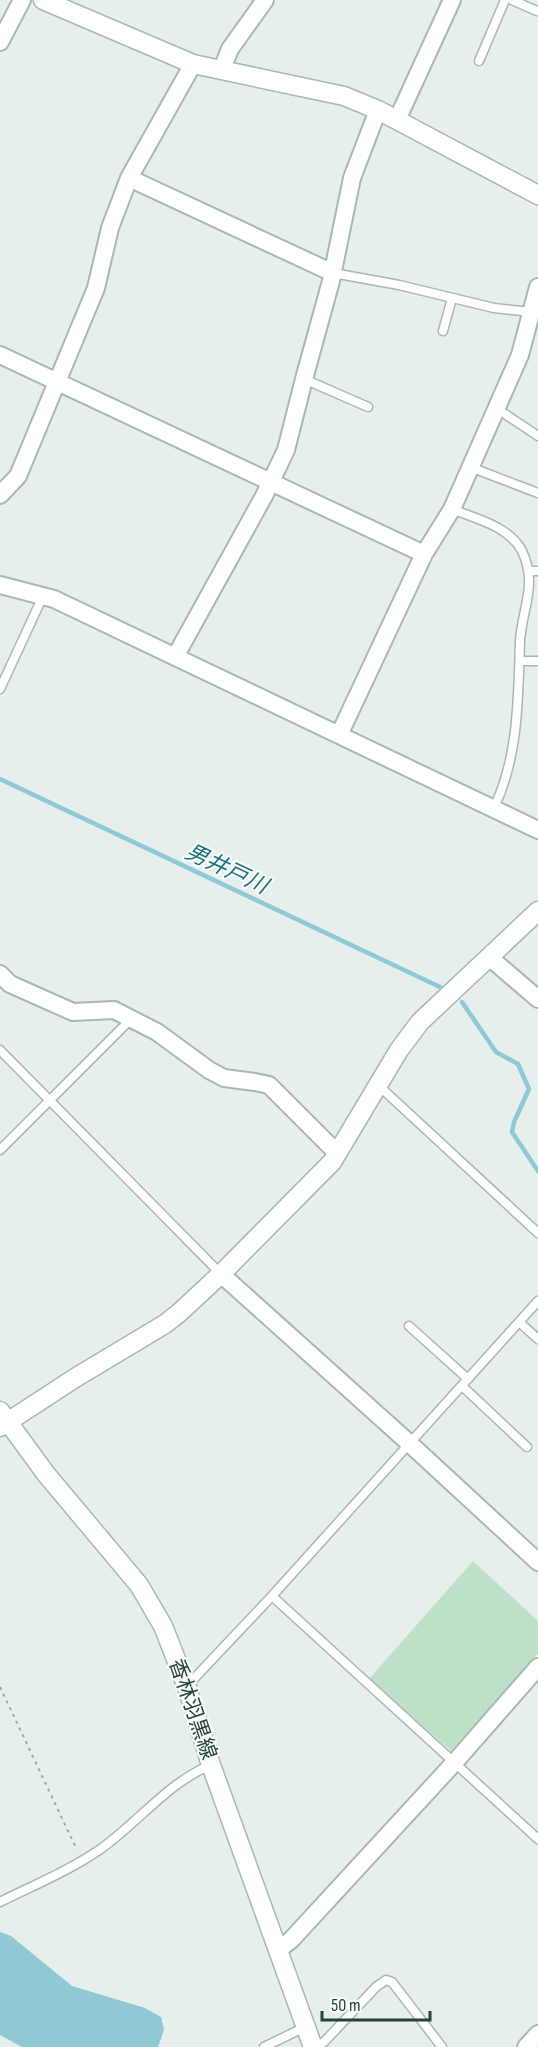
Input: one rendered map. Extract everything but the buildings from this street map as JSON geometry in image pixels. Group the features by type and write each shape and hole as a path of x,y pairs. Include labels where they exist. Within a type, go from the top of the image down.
{"street":[{"path":"0,42 22,0"},
{"path":"43,0 193,64 327,91 378,110 538,195"},
{"path":"222,69 230,49 265,0"},
{"path":"397,120 452,0"},
{"path":"0,495 18,476 58,382 96,288 110,228 129,178 193,64"},
{"path":"175,657 271,483 286,450 333,273 352,178 378,110"},
{"path":"129,178 333,273"},
{"path":"339,735 424,554 452,509 519,355 538,286"},
{"path":"0,355 424,554"},
{"path":"0,585 43,596 538,830"},
{"path":"3,1420 179,1313 220,1274 310,1185 337,1153 404,1043 420,1022 538,911"},
{"path":"489,957 538,999"},
{"path":"0,974 10,984 73,1012 114,1010 158,1032 209,1070 224,1078 269,1085 337,1153"},
{"path":"220,1274 538,1562"},
{"name":"香林羽黒線","path":"3,1420 139,1585 163,1626 187,1686 211,1765 304,2027 315,2047"},
{"path":"278,1950 291,1940 454,1763 538,1667"},
{"path":"526,2047 538,2034"}],"lane":[{"path":"479,61 505,0"},
{"path":"512,0 537,10"},
{"path":"333,273 399,285 494,308 531,312"},
{"path":"443,331 452,298"},
{"path":"304,379 368,407"},
{"path":"496,408 538,436"},
{"path":"470,467 538,494"},
{"path":"452,509 502,529 513,538 521,550 528,571 529,598 520,638 515,739 501,795 494,808"},
{"path":"528,571 538,571"},
{"path":"0,689 43,596"},
{"path":"520,661 538,661"},
{"path":"0,1150 131,1019"},
{"path":"0,1050 220,1274"},
{"path":"378,1085 538,1233"},
{"path":"187,1686 272,1596 538,1301"},
{"path":"519,1322 538,1339"},
{"path":"409,1326 527,1447"},
{"path":"272,1596 538,1839"},
{"path":"0,1902 102,1848 186,1779 211,1765"},
{"path":"315,2047 326,2041 376,1987 386,1980 392,1982 441,2047"},
{"path":"264,2047 304,2027"}],"path":[{"path":"0,1687 83,1860"}],"green space":[{"path":"473,1561 538,1621 538,1654 451,1751 369,1679"}],"water":[{"path":"0,1932 11,1936 72,1986 145,2008 161,2017 164,2030 158,2047 22,2047 0,2035"}],"waterway":[{"name":"男井戸川","path":"0,779 440,987"},
{"name":"男井戸川","path":"462,1002 496,1052 518,1064 529,1089 514,1122 512,1132 538,1171"}]}
